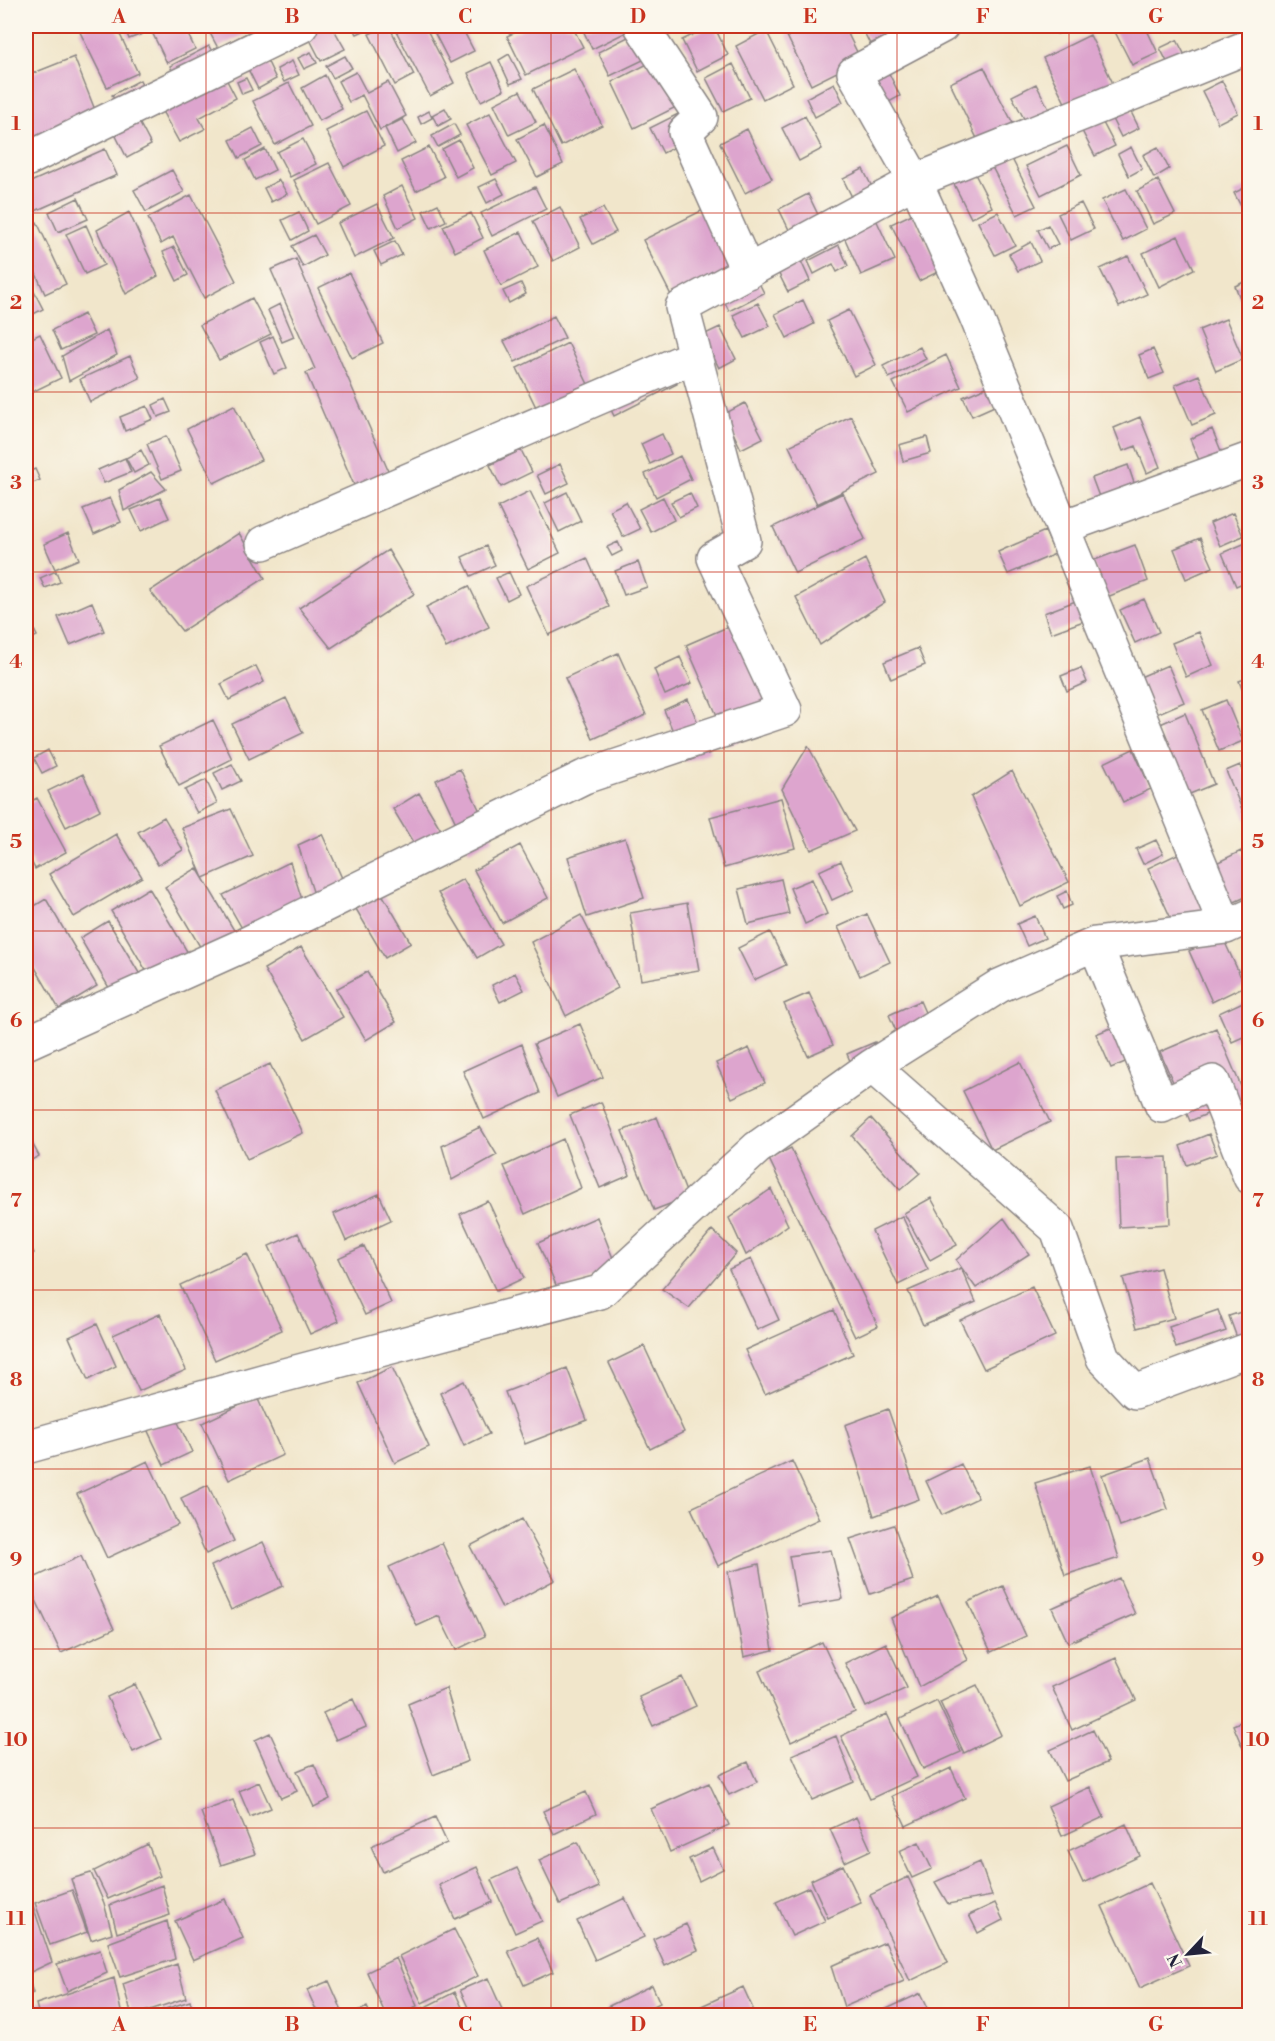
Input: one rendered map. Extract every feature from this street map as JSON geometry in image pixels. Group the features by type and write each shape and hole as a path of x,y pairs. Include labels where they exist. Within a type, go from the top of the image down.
{"street":[{"path":"26,160 302,26"},
{"path":"641,26 701,117 685,132 748,272"},
{"path":"26,1447 288,1374 600,1292 757,1148 872,1066 999,986 1095,944 1238,921 1064,527 975,314 915,181 854,73 942,26"},
{"path":"26,1043 244,945 584,777 785,710 714,558 744,541 682,307 915,181 1250,46"},
{"path":"263,543 695,356"},
{"path":"1064,527 1250,459"},
{"path":"1095,944 1162,1106 1213,1082 1250,1177"},
{"path":"872,1066 1057,1229 1103,1358 1136,1392 1249,1351"}],"building":[{"path":"88,26 116,26 138,73 107,87 79,30"},
{"path":"124,26 138,26 142,34 129,39"},
{"path":"149,26 184,26 195,49 167,63"},
{"path":"226,26 256,26 257,28 218,48 210,33"},
{"path":"303,26 332,26 345,49 321,61"},
{"path":"352,26 374,26 357,34"},
{"path":"387,26 414,75 395,85 369,34"},
{"path":"425,26 454,83 430,96 394,27"},
{"path":"431,26 461,26 474,51 450,63"},
{"path":"529,26 572,26 583,47 526,75 507,36"},
{"path":"581,26 639,26 592,49"},
{"path":"650,26 666,49 610,76 598,52"},
{"path":"714,26 728,55 697,71 682,40"},
{"path":"804,26 844,26 861,60 811,85 786,34"},
{"path":"861,26 908,26 870,44"},
{"path":"1053,26 1076,26 1057,34"},
{"path":"1112,26 1145,26 1158,53 1132,65"},
{"path":"766,30 793,84 763,99 736,46"},
{"path":"1090,35 1119,96 1073,119 1043,58"},
{"path":"1177,40 1193,71 1176,79 1160,48"},
{"path":"209,46 236,98 199,118 205,129 179,142 162,111 186,98 170,66"},
{"path":"311,52 317,63 304,69 298,58"},
{"path":"509,54 522,79 510,84 499,60"},
{"path":"667,54 690,100 634,128 612,82"},
{"path":"345,56 352,68 333,78 326,66"},
{"path":"74,57 101,125 26,154 26,76"},
{"path":"266,58 276,79 258,89 247,67"},
{"path":"292,61 299,75 284,82 277,69"},
{"path":"491,62 504,90 481,101 468,73"},
{"path":"884,63 900,96 880,107 864,73"},
{"path":"733,64 750,98 723,111 706,78"},
{"path":"984,67 1021,139 986,157 950,83"},
{"path":"574,69 602,125 561,146 533,89"},
{"path":"356,72 367,93 388,82 406,116 380,130 362,95 349,102 338,81"},
{"path":"325,75 342,109 319,121 302,88"},
{"path":"246,78 252,90 242,94 237,82"},
{"path":"140,80 153,106 125,121 112,95"},
{"path":"1222,81 1238,113 1218,123 1202,91"},
{"path":"289,83 311,126 275,145 253,101"},
{"path":"834,83 843,102 815,117 806,98"},
{"path":"1036,84 1053,117 1029,128 1012,96"},
{"path":"520,91 536,122 509,135 494,104"},
{"path":"1124,98 1139,128 1121,137 1106,107"},
{"path":"445,108 451,119 438,126 432,115"},
{"path":"690,108 703,133 663,153 650,128"},
{"path":"366,111 384,146 344,167 326,131"},
{"path":"429,111 432,118 421,124 418,117"},
{"path":"490,113 516,163 492,175 466,125"},
{"path":"805,116 822,149 799,161 782,128"},
{"path":"403,119 416,143 397,153 385,128"},
{"path":"1101,119 1115,146 1095,156 1081,129"},
{"path":"139,122 151,145 127,158 115,134"},
{"path":"454,124 460,135 438,147 432,136"},
{"path":"544,125 563,164 537,177 517,139"},
{"path":"253,128 262,146 239,158 230,140"},
{"path":"747,129 772,179 745,193 720,143"},
{"path":"303,139 316,164 290,177 277,152"},
{"path":"459,140 473,168 456,177 442,149"},
{"path":"1067,146 1081,175 1041,195 1026,166"},
{"path":"429,147 444,177 416,191 401,161"},
{"path":"1131,147 1142,169 1129,176 1118,154"},
{"path":"1158,147 1169,169 1154,178 1143,155"},
{"path":"105,149 117,175 26,215 26,184"},
{"path":"265,149 275,170 255,180 245,160"},
{"path":"1011,157 1036,206 1017,215 992,167"},
{"path":"329,163 351,206 316,224 294,180"},
{"path":"863,169 880,203 860,213 843,179"},
{"path":"172,170 184,192 146,212 134,190"},
{"path":"973,170 992,207 971,218 952,180"},
{"path":"496,179 504,194 487,203 479,187"},
{"path":"279,180 287,194 271,202 264,188"},
{"path":"1158,180 1175,214 1153,224 1137,191"},
{"path":"1250,185 1250,223 1234,193"},
{"path":"402,186 418,218 398,228 383,196"},
{"path":"535,187 546,209 492,236 481,213"},
{"path":"1126,189 1146,229 1123,241 1102,200"},
{"path":"808,194 822,223 793,238 779,209"},
{"path":"191,195 236,281 204,298 173,237 161,244 148,218"},
{"path":"78,198 88,219 58,232 49,212"},
{"path":"1081,203 1094,229 1071,240 1058,214"},
{"path":"377,204 394,238 354,258 338,223"},
{"path":"438,204 446,221 431,228 423,211"},
{"path":"715,204 749,272 677,307 643,240"},
{"path":"560,207 580,247 553,261 533,221"},
{"path":"603,208 616,232 593,244 580,219"},
{"path":"129,212 158,276 126,294 97,230"},
{"path":"299,212 308,231 292,240 282,220"},
{"path":"998,212 1015,245 995,255 978,222"},
{"path":"471,213 483,238 455,252 443,226"},
{"path":"912,214 940,271 919,281 891,224"},
{"path":"874,215 895,260 861,275 841,230"},
{"path":"37,222 66,284 45,294 26,251 26,228"},
{"path":"86,225 104,265 85,274 66,234"},
{"path":"1048,225 1058,244 1048,249 1038,230"},
{"path":"521,232 538,267 501,286 484,250"},
{"path":"314,235 325,255 303,267 292,246"},
{"path":"1178,236 1194,269 1159,287 1143,253"},
{"path":"395,241 402,255 381,265 374,251"},
{"path":"1031,242 1040,261 1018,271 1009,254"},
{"path":"839,245 848,266 837,272 833,264 814,274 808,261"},
{"path":"174,247 188,275 177,281 163,252"},
{"path":"1128,256 1147,294 1119,307 1100,269"},
{"path":"296,259 391,477 357,492 306,373 315,369 271,270"},
{"path":"801,261 810,281 788,292 778,272"},
{"path":"349,273 383,343 352,358 318,288"},
{"path":"756,277 764,293 729,311 721,294"},
{"path":"28,280 43,309 26,318 26,282"},
{"path":"1249,280 1249,320 1235,286"},
{"path":"521,283 526,294 509,303 503,291"},
{"path":"252,298 271,334 219,360 200,325"},
{"path":"803,300 814,324 787,338 775,314"},
{"path":"758,303 770,326 745,338 733,315"},
{"path":"280,304 294,337 282,342 268,310"},
{"path":"849,310 876,365 854,376 827,321"},
{"path":"84,314 94,335 61,350 52,330"},
{"path":"554,316 565,338 515,362 504,341"},
{"path":"1226,319 1243,359 1216,371 1199,330"},
{"path":"720,327 736,359 719,368 703,335"},
{"path":"107,330 117,355 69,381 62,356"},
{"path":"40,334 61,378 26,395 26,341"},
{"path":"273,336 287,368 274,374 260,342"},
{"path":"568,343 601,411 550,436 517,368"},
{"path":"920,347 926,359 889,378 883,366"},
{"path":"1153,349 1164,373 1149,379 1139,355"},
{"path":"946,355 961,387 908,412 893,382"},
{"path":"130,356 140,378 90,402 80,379"},
{"path":"666,361 677,384 614,416 603,393"},
{"path":"1199,375 1216,415 1192,425 1175,385"},
{"path":"993,384 1001,403 972,416 963,397"},
{"path":"165,399 171,412 158,417 153,405"},
{"path":"745,403 763,438 741,449 724,414"},
{"path":"234,405 261,460 214,483 187,429"},
{"path":"147,406 153,419 125,431 120,417"},
{"path":"851,416 879,474 817,504 789,446"},
{"path":"1140,417 1160,467 1147,473 1136,446 1123,451 1114,428"},
{"path":"1212,429 1224,458 1202,467 1190,439"},
{"path":"662,434 671,454 650,464 641,444"},
{"path":"166,436 181,471 162,479 147,444"},
{"path":"927,437 931,453 903,461 899,445"},
{"path":"141,450 149,465 134,473 126,458"},
{"path":"521,450 532,472 501,487 490,465"},
{"path":"680,456 691,479 656,497 645,474"},
{"path":"125,458 131,472 104,483 98,470"},
{"path":"560,464 569,483 546,494 537,475"},
{"path":"1128,465 1139,498 1104,510 1092,478"},
{"path":"35,469 40,480 28,485 26,473"},
{"path":"151,472 166,489 124,511 119,490"},
{"path":"530,491 560,553 528,569 498,507"},
{"path":"567,492 581,521 559,532 545,503"},
{"path":"690,493 697,508 679,517 671,502"},
{"path":"843,493 865,539 795,573 773,527"},
{"path":"663,497 674,520 651,532 639,509"},
{"path":"110,498 121,522 94,534 83,509"},
{"path":"160,498 169,518 141,531 131,510"},
{"path":"626,502 640,529 623,537 610,510"},
{"path":"1233,513 1243,536 1220,546 1210,523"},
{"path":"1045,531 1055,554 1008,574 998,552"},
{"path":"68,533 79,559 55,569 44,544"},
{"path":"239,533 265,578 182,631 150,591"},
{"path":"1200,538 1213,567 1186,579 1174,549"},
{"path":"618,542 622,551 612,556 607,547"},
{"path":"1248,542 1250,580 1236,586 1222,553"},
{"path":"1135,545 1148,581 1107,597 1092,561"},
{"path":"486,546 495,565 471,576 462,557"},
{"path":"388,550 414,594 331,648 299,608"},
{"path":"587,558 609,607 549,635 526,586"},
{"path":"865,559 885,602 820,645 796,597"},
{"path":"638,562 647,587 624,595 615,571"},
{"path":"56,571 60,582 45,588 40,578"},
{"path":"509,572 519,594 507,600 496,578"},
{"path":"469,586 489,627 446,648 426,607"},
{"path":"1081,599 1089,619 1051,633 1044,613"},
{"path":"1144,599 1159,632 1135,643 1120,610"},
{"path":"92,602 104,631 70,645 58,617"},
{"path":"26,614 37,636 26,641"},
{"path":"746,619 790,718 730,745 686,645"},
{"path":"1199,632 1213,665 1186,677 1172,643"},
{"path":"918,648 925,665 891,679 884,662"},
{"path":"618,653 646,715 593,739 565,678"},
{"path":"680,657 692,683 665,695 654,669"},
{"path":"1168,665 1184,702 1154,715 1138,678"},
{"path":"256,666 264,682 229,700 221,684"},
{"path":"1081,668 1087,682 1067,691 1061,676"},
{"path":"1250,677 1250,707 1249,707 1239,681"},
{"path":"286,698 303,733 249,759 232,724"},
{"path":"688,699 710,752 686,762 664,710"},
{"path":"1226,700 1243,741 1219,751 1202,710"},
{"path":"1185,713 1214,784 1185,796 1156,726"},
{"path":"213,720 232,759 179,786 159,746"},
{"path":"808,746 855,831 811,850 782,789"},
{"path":"1133,749 1151,789 1123,802 1104,763"},
{"path":"48,750 56,766 42,773 34,758"},
{"path":"232,764 241,781 222,790 214,773"},
{"path":"1240,765 1250,788 1250,820 1247,821 1226,771"},
{"path":"460,769 493,839 469,851 436,780"},
{"path":"1012,771 1069,882 1020,906 971,797"},
{"path":"83,774 100,810 66,827 48,791"},
{"path":"206,780 217,803 197,813 185,790"},
{"path":"419,793 443,833 417,849 393,809"},
{"path":"37,798 66,852 35,869 26,851 26,804"},
{"path":"781,798 795,848 724,868 710,817"},
{"path":"231,809 253,856 203,878 182,828"},
{"path":"164,817 183,850 158,865 138,832"},
{"path":"116,834 142,877 74,917 49,874"},
{"path":"322,834 346,887 317,904 298,845"},
{"path":"625,838 644,898 587,917 568,857"},
{"path":"1156,840 1163,854 1143,864 1136,849"},
{"path":"520,845 548,898 502,923 474,870"},
{"path":"1184,851 1215,919 1179,936 1148,868"},
{"path":"1241,851 1250,870 1250,895 1230,904 1212,865"},
{"path":"841,861 854,890 832,900 819,871"},
{"path":"290,862 305,909 247,937 223,895"},
{"path":"197,868 241,942 209,962 165,887"},
{"path":"463,879 501,944 477,958 438,893"},
{"path":"781,879 789,914 748,924 739,889"},
{"path":"812,879 827,914 805,924 790,888"},
{"path":"149,888 194,963 155,986 111,911"},
{"path":"1067,891 1072,905 1063,909 1057,896"},
{"path":"382,894 411,943 385,958 356,909"},
{"path":"46,899 97,986 59,1009 26,952 26,911"},
{"path":"687,903 699,970 641,980 630,913"},
{"path":"867,914 890,962 860,976 838,927"},
{"path":"581,915 618,988 566,1016 531,942"},
{"path":"1035,916 1045,938 1027,946 1017,924"},
{"path":"108,921 148,988 119,1005 80,938"},
{"path":"770,932 786,965 754,980 738,948"},
{"path":"1222,936 1245,986 1212,1002 1189,951"},
{"path":"301,947 343,1017 305,1039 264,969"},
{"path":"367,972 396,1022 366,1040 336,989"},
{"path":"515,973 524,990 500,1002 492,985"},
{"path":"809,993 833,1045 808,1056 784,1004"},
{"path":"920,1001 934,1033 903,1047 889,1015"},
{"path":"1245,1001 1250,1011 1250,1034 1232,1042 1219,1013"},
{"path":"1123,1023 1137,1057 1111,1068 1096,1034"},
{"path":"580,1024 603,1077 557,1097 534,1044"},
{"path":"1216,1028 1246,1098 1190,1121 1160,1052"},
{"path":"875,1042 882,1057 854,1070 847,1054"},
{"path":"522,1044 540,1093 484,1119 463,1071"},
{"path":"749,1048 765,1083 732,1098 716,1063"},
{"path":"1020,1062 1050,1122 992,1150 963,1091"},
{"path":"270,1064 303,1133 247,1159 215,1090"},
{"path":"601,1102 630,1175 600,1188 570,1115"},
{"path":"657,1117 688,1197 654,1210 622,1131"},
{"path":"871,1118 920,1173 900,1190 852,1136"},
{"path":"480,1127 497,1155 452,1180 442,1146"},
{"path":"26,1132 39,1156 26,1163"},
{"path":"1209,1134 1217,1154 1187,1165 1180,1146"},
{"path":"563,1139 581,1188 525,1214 504,1166"},
{"path":"791,1148 878,1326 855,1337 769,1159"},
{"path":"1167,1157 1170,1224 1119,1227 1116,1159"},
{"path":"771,1189 788,1225 746,1255 729,1218"},
{"path":"379,1194 391,1220 346,1241 334,1214"},
{"path":"931,1198 957,1245 930,1260 904,1213"},
{"path":"488,1201 524,1278 496,1291 460,1214"},
{"path":"902,1216 928,1270 898,1285 872,1231"},
{"path":"597,1217 616,1266 559,1292 538,1243"},
{"path":"1004,1218 1029,1254 976,1288 956,1260"},
{"path":"712,1230 736,1253 689,1308 662,1289"},
{"path":"298,1233 339,1321 310,1334 269,1246"},
{"path":"26,1238 34,1253 26,1259"},
{"path":"364,1246 391,1303 365,1315 338,1258"},
{"path":"247,1254 282,1330 215,1360 180,1285"},
{"path":"751,1259 779,1320 757,1330 729,1269"},
{"path":"961,1268 976,1302 923,1325 908,1291"},
{"path":"1160,1268 1174,1318 1137,1328 1123,1278"},
{"path":"1032,1287 1055,1336 984,1369 960,1320"},
{"path":"1250,1309 1250,1364 1247,1365 1229,1316"},
{"path":"834,1310 853,1354 765,1394 745,1350"},
{"path":"1218,1310 1226,1331 1176,1348 1169,1327"},
{"path":"160,1314 186,1370 139,1391 113,1335"},
{"path":"97,1324 116,1366 88,1380 69,1337"},
{"path":"644,1346 684,1432 650,1449 609,1363"},
{"path":"392,1367 429,1447 395,1463 358,1383"},
{"path":"567,1368 587,1420 525,1444 505,1392"},
{"path":"464,1381 489,1434 464,1446 440,1393"},
{"path":"257,1397 283,1455 229,1480 202,1423"},
{"path":"888,1409 919,1499 874,1516 845,1425"},
{"path":"175,1416 192,1452 164,1465 147,1429"},
{"path":"1150,1458 1168,1509 1120,1526 1102,1475"},
{"path":"148,1461 178,1525 107,1558 77,1494"},
{"path":"792,1461 819,1519 718,1566 691,1508"},
{"path":"961,1464 978,1498 942,1515 926,1481"},
{"path":"1090,1466 1119,1558 1065,1575 1035,1483"},
{"path":"208,1485 234,1541 206,1554 181,1498"},
{"path":"522,1519 555,1580 502,1608 470,1546"},
{"path":"894,1525 913,1580 870,1594 850,1539"},
{"path":"263,1542 283,1586 231,1610 211,1566"},
{"path":"442,1543 485,1636 456,1650 439,1616 417,1626 389,1567"},
{"path":"831,1550 843,1599 798,1607 789,1556"},
{"path":"81,1556 114,1629 61,1653 27,1581"},
{"path":"759,1564 773,1650 744,1657 728,1572"},
{"path":"1119,1578 1135,1614 1068,1643 1052,1608"},
{"path":"1003,1586 1026,1636 991,1652 968,1602"},
{"path":"938,1596 968,1660 919,1687 891,1618"},
{"path":"822,1642 855,1712 791,1742 759,1671"},
{"path":"886,1643 907,1688 866,1707 845,1663"},
{"path":"1116,1658 1136,1700 1072,1730 1052,1687"},
{"path":"682,1677 696,1706 653,1726 639,1697"},
{"path":"135,1684 161,1739 133,1752 107,1697"},
{"path":"977,1685 1001,1735 964,1753 940,1702"},
{"path":"446,1688 468,1761 433,1775 408,1704"},
{"path":"353,1699 366,1727 336,1740 323,1713"},
{"path":"937,1701 961,1752 923,1769 900,1719"},
{"path":"887,1714 917,1777 870,1799 841,1736"},
{"path":"1250,1718 1250,1751 1245,1753 1233,1725"},
{"path":"1093,1730 1108,1762 1065,1781 1050,1750"},
{"path":"270,1733 297,1791 281,1798 255,1740"},
{"path":"836,1736 854,1782 812,1800 792,1755"},
{"path":"748,1762 757,1782 729,1795 719,1775"},
{"path":"314,1764 330,1799 314,1807 297,1771"},
{"path":"951,1768 965,1798 906,1826 892,1796"},
{"path":"259,1782 271,1808 250,1817 239,1791"},
{"path":"709,1783 729,1825 670,1852 651,1809"},
{"path":"1090,1787 1104,1817 1062,1836 1048,1806"},
{"path":"586,1792 596,1814 554,1834 543,1811"},
{"path":"233,1800 255,1854 221,1865 201,1812"},
{"path":"435,1817 447,1843 383,1872 371,1846"},
{"path":"856,1817 871,1850 845,1862 830,1829"},
{"path":"1126,1824 1140,1856 1083,1883 1068,1851"},
{"path":"578,1842 599,1887 560,1904 539,1860"},
{"path":"919,1842 932,1869 912,1878 899,1851"},
{"path":"148,1844 160,1876 108,1899 94,1871"},
{"path":"713,1848 723,1869 699,1881 689,1859"},
{"path":"980,1862 992,1896 948,1904 935,1882"},
{"path":"843,1865 861,1903 828,1918 811,1880"},
{"path":"477,1867 492,1902 455,1919 439,1885"},
{"path":"517,1868 542,1921 515,1933 491,1880"},
{"path":"91,1873 104,1903 112,1933 91,1940 71,1879"},
{"path":"908,1877 948,1963 910,1981 870,1895"},
{"path":"1150,1883 1189,1966 1140,1988 1102,1906"},
{"path":"162,1885 170,1915 117,1933 110,1905"},
{"path":"809,1887 825,1921 792,1936 776,1902"},
{"path":"72,1890 87,1932 50,1945 35,1903"},
{"path":"625,1898 644,1937 595,1960 577,1921"},
{"path":"225,1899 243,1938 193,1960 175,1921"},
{"path":"31,1900 52,1962 31,1972 26,1954 26,1902"},
{"path":"995,1903 1003,1920 978,1933 969,1915"},
{"path":"167,1921 175,1959 120,1977 108,1943"},
{"path":"686,1924 698,1950 665,1966 653,1939"},
{"path":"454,1929 478,1976 422,2003 399,1956"},
{"path":"537,1938 553,1972 524,1985 508,1951"},
{"path":"885,1942 904,1981 844,2007 831,1966"},
{"path":"100,1950 107,1973 67,1991 57,1964"},
{"path":"396,1958 417,2006 396,2016 386,2016 367,1972"},
{"path":"177,1964 186,1998 132,2016 123,1984"},
{"path":"26,1970 33,1993 26,1996"},
{"path":"114,1978 122,2016 39,2016 36,2004"},
{"path":"488,1978 505,2016 472,2016 460,1990"},
{"path":"329,1981 344,2015 342,2016 319,2016 307,1990"},
{"path":"652,1985 660,2003 634,2016 610,2016 607,2007"},
{"path":"743,1987 754,2011 745,2016 698,2016 695,2009"},
{"path":"455,1992 466,2016 407,2016"},
{"path":"921,1993 932,2016 887,2016 884,2010"},
{"path":"190,2001 195,2016 164,2016 162,2010"},
{"path":"367,2007 371,2016 349,2016"}]}
